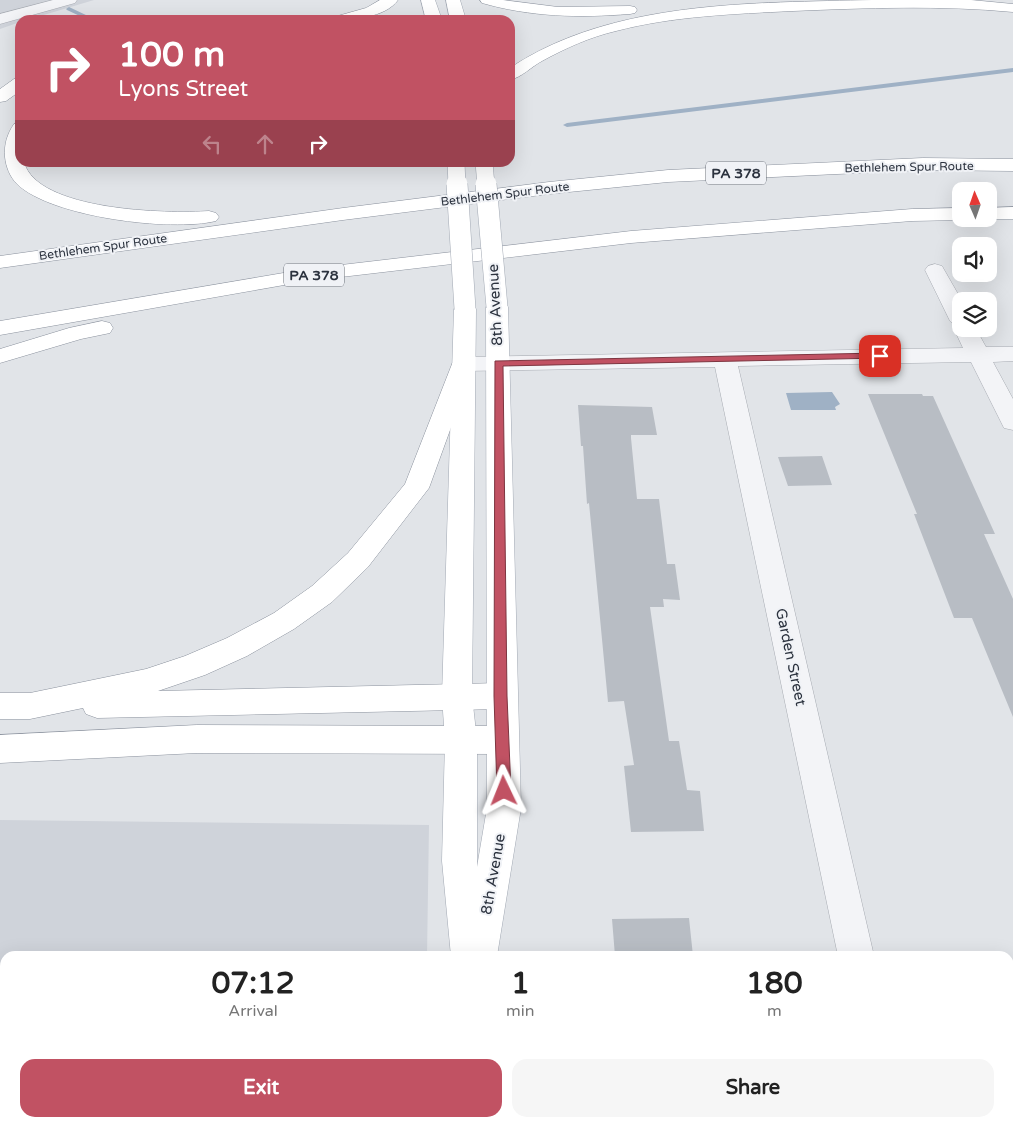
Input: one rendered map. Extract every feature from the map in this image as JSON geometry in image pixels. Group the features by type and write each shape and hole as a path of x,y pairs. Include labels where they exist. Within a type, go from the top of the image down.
{"main road":[{"path":"359,15 371,12 391,0"},
{"path":"428,0 432,15"},
{"path":"453,0 457,15"},
{"path":"487,0 502,5 533,9 604,12 784,0"},
{"path":"515,72 538,56 586,34 639,20 676,14 786,6 892,4 951,4 1013,8"},
{"path":"0,97 15,86"},
{"path":"15,144 15,164"},
{"path":"923,164 1013,158"},
{"name":"Bethlehem Spur Route","path":"0,262 323,216 549,188 668,176 923,164 1013,165"},
{"path":"16,167 22,178 40,191 87,208 134,216 193,219 373,200 549,188"},
{"name":"8th Avenue","path":"456,167 466,309 463,364 464,409 457,696 461,741 459,861 468,951"},
{"name":"8th Avenue","path":"480,951 504,808 497,307 484,167"},
{"path":"998,214 1013,213"},
{"name":"PA 378","path":"0,328 307,275 631,236 912,215 952,214"},
{"path":"0,356 77,333 355,282 631,236"},
{"path":"30,706 146,682 194,666 237,647 284,621 322,594 358,560 416,488 463,364"},
{"path":"0,706 501,696"},
{"path":"0,748 197,739 502,740"}],"street":[{"path":"0,19 70,0"},
{"path":"935,270 952,303"},
{"path":"969,337 1013,422"},
{"path":"463,364 1013,354"},
{"name":"Garden Street","path":"725,358 855,951"}],"shaded area":[{"path":"0,0 94,0 44,15 15,15 15,24 0,29"},
{"path":"0,820 429,825 427,951 0,951"}],"water":[{"path":"832,392 840,404 835,407 836,410 791,410 786,393"}],"building":[{"path":"868,394 922,394 923,396 933,396 995,534 984,534 1013,599 1013,717 972,618 954,618 914,514 917,514"},
{"path":"578,405 652,407 657,435 631,435 637,499 659,499 667,564 675,564 680,600 663,599 664,607 650,607 669,741 679,741 687,790 700,791 704,831 631,832 624,766 634,765 624,701 608,702"},
{"path":"822,456 832,485 788,486 778,457"},
{"path":"689,918 692,951 615,951 612,919"}],"waterway":[{"path":"69,9 82,15"},
{"path":"567,125 1013,70"}],"route":[{"path":"504,791 501,696 498,363 880,356"}]}
